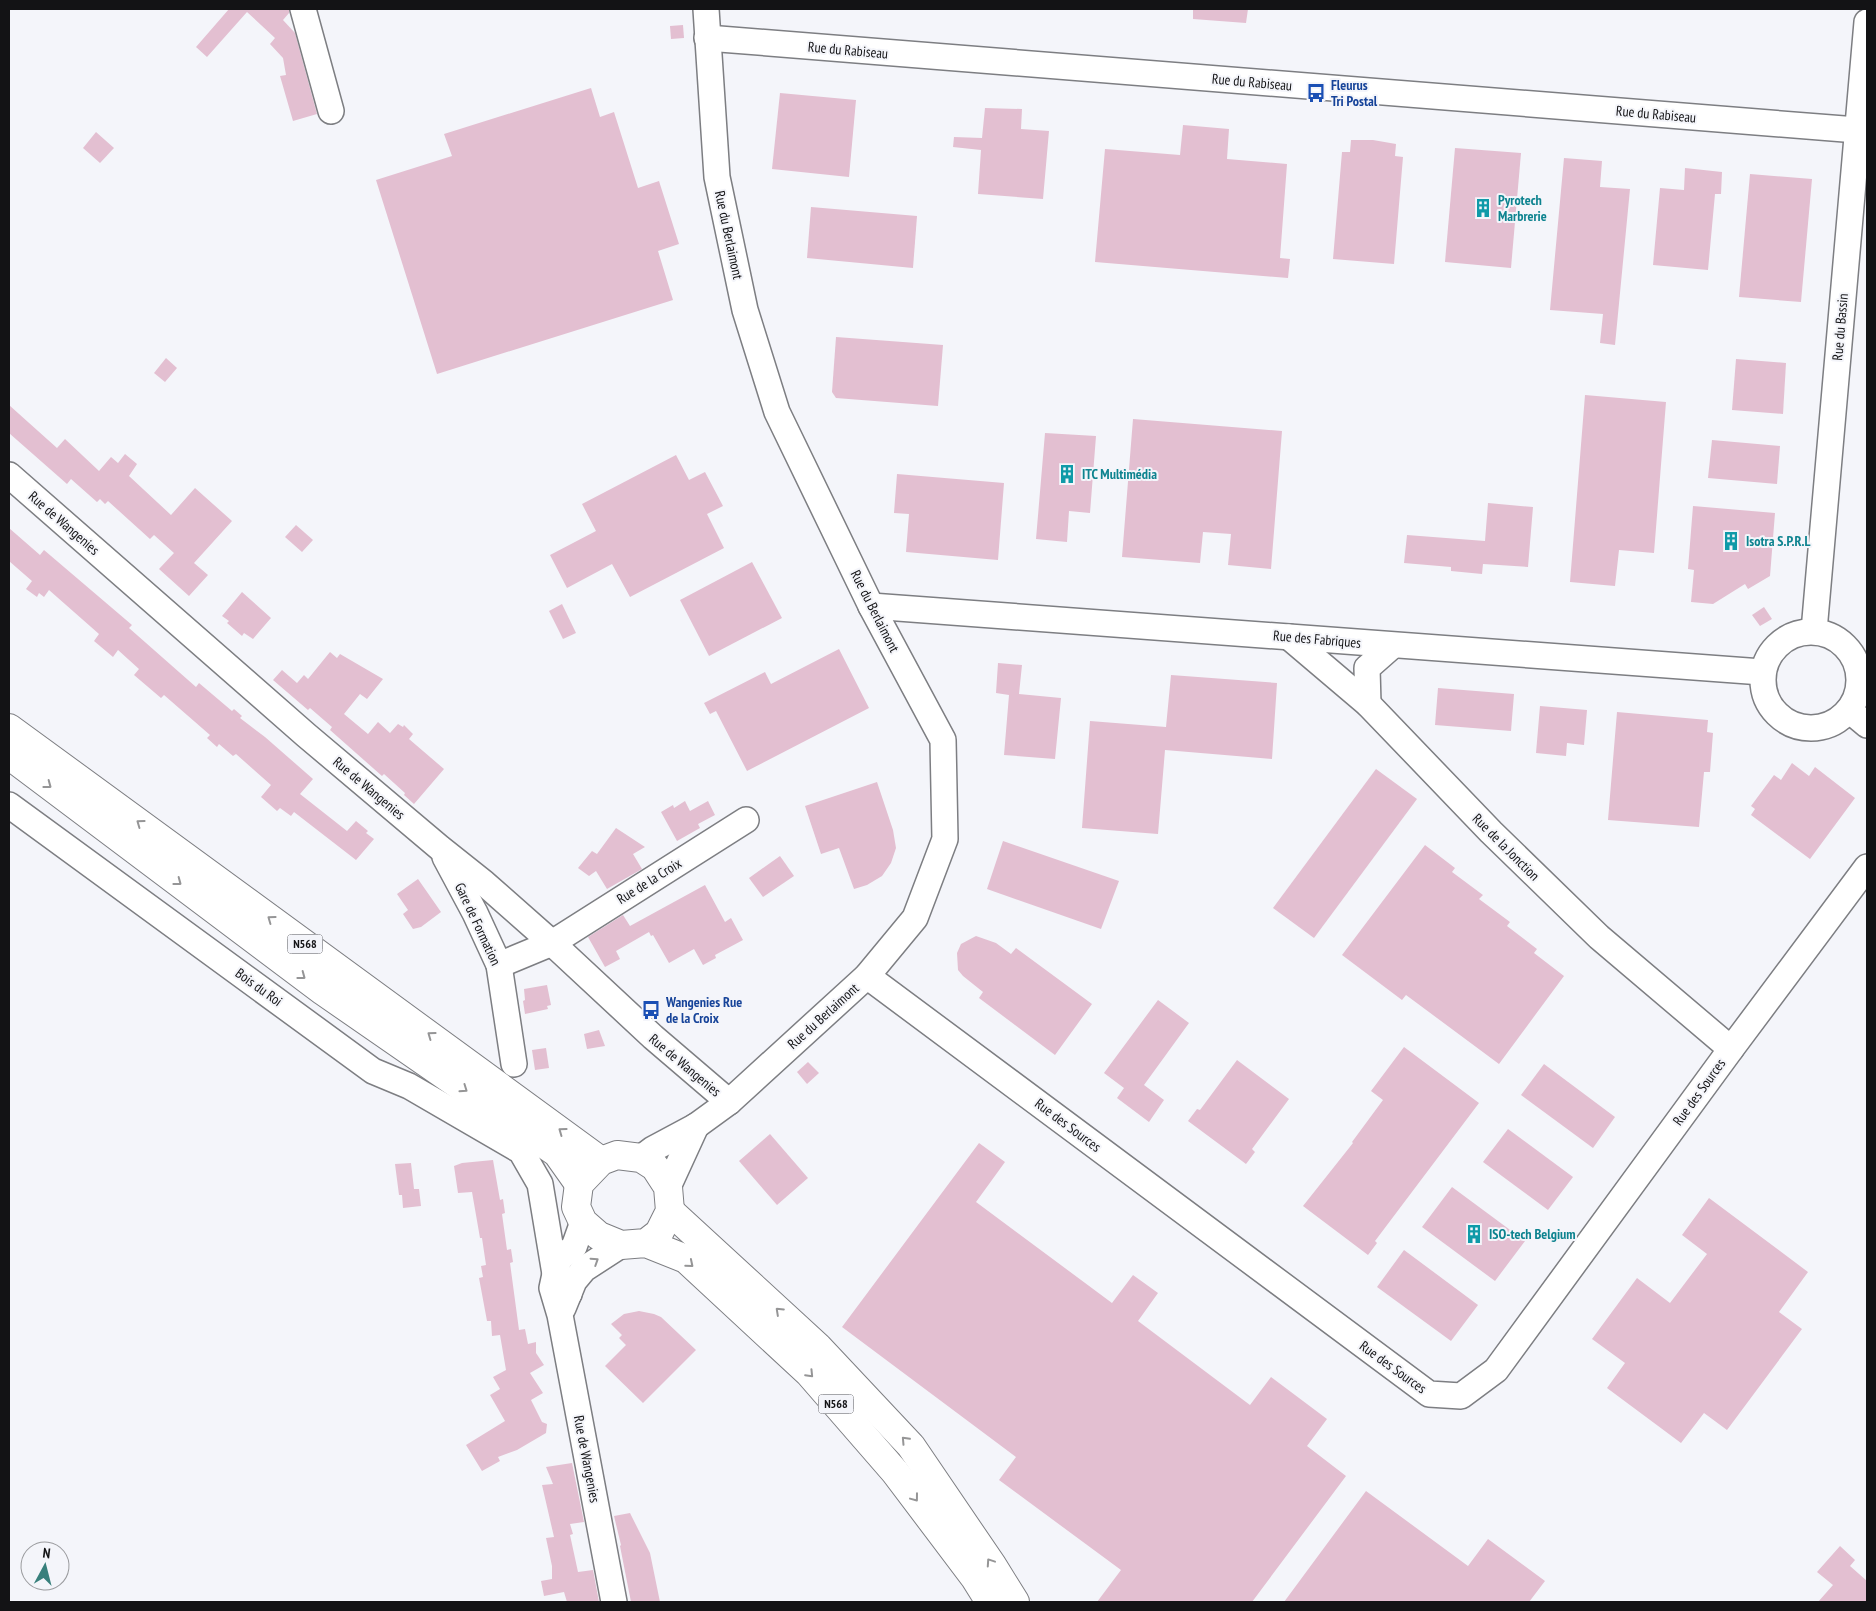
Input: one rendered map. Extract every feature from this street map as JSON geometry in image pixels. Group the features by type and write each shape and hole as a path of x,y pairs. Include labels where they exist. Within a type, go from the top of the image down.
{"highway":[{"name":"N568","path":"9,728 601,1160"},
{"name":"N568","path":"9,755 323,991 557,1153 580,1184"},
{"path":"583,1222 576,1207 580,1184 601,1160 617,1155 641,1158"},
{"name":"N568","path":"641,1158 655,1167 669,1199 818,1347 911,1446 1015,1602"},
{"path":"634,1244 659,1233 669,1199"},
{"name":"N568","path":"583,1222 599,1236 634,1244 686,1260 809,1373 895,1472 975,1578 990,1602"}],"street":[{"path":"303,9 331,111"},
{"name":"Rue du Berlaimont","path":"641,1158 652,1149 696,1126 729,1102 868,976 915,918 946,839 943,740 871,606 777,412 745,310 717,177 706,9"},
{"name":"Rue du Bassin","path":"1814,631 1867,22"},
{"name":"Rue du Rabiseau","path":"708,38 1857,130"},
{"name":"Rue de Wangenies","path":"9,475 306,735 484,883 653,1037 729,1102"},
{"name":"Rue des Fabriques","path":"871,606 1762,672"},
{"path":"1814,631 1829,635 1842,642 1852,654 1858,667 1860,682 1857,697 1858,717 1838,721 1823,727 1807,728 1791,725 1778,716 1768,703 1762,688 1762,672 1767,659 1775,647 1786,638 1800,632 1814,631"},
{"name":"Rue de la Jonction","path":"1289,637 1368,704 1491,832 1599,937 1731,1049"},
{"path":"1368,704 1367,668 1392,646"},
{"name":"Bois du Roi","path":"9,804 374,1071 409,1086 521,1151"},
{"name":"Rue de la Croix","path":"499,965 552,943 746,820"},
{"name":"Gare de Formation","path":"440,848 475,913 499,965 514,1064"},
{"name":"Rue des Sources","path":"868,976 1430,1394 1461,1396 1496,1370 1731,1049 1867,868"},
{"name":"Rue du Berlaimont","path":"669,1199 696,1126"},
{"name":"Rue de Wangenies","path":"521,1151 540,1184 561,1294 614,1602"},
{"path":"561,1294 559,1259 574,1247 583,1222"},
{"path":"561,1294 584,1269 634,1244"}],"building":[{"path":"229,9 289,9 289,13 283,20 295,33 317,114 293,121 280,76 286,75 283,58 270,44 275,38 247,12 207,57 196,47"},
{"path":"1193,9 1248,9 1246,23 1193,19"},
{"path":"683,25 684,38 671,39 670,26"},
{"path":"591,88 600,117 614,112 638,188 659,181 679,244 658,251 673,300 437,374 376,180 452,156 444,134"},
{"path":"780,93 856,100 849,177 772,169"},
{"path":"985,108 1022,109 1021,129 1049,131 1043,199 978,194 981,150 953,147 954,137 982,138"},
{"path":"1183,125 1229,129 1227,159 1287,164 1280,258 1290,259 1288,278 1095,262 1105,149 1180,155"},
{"path":"96,132 114,148 100,163 83,148"},
{"path":"1351,140 1373,140 1396,144 1395,156 1403,157 1394,264 1333,259 1342,152 1350,152"},
{"name":"Pyrotech Marbrerie","path":"1455,148 1521,153 1511,268 1445,262"},
{"path":"1564,158 1602,161 1600,187 1630,189 1615,345 1600,343 1603,314 1550,310"},
{"path":"1685,168 1722,172 1721,194 1715,194 1708,270 1653,265 1660,188 1684,190"},
{"path":"1750,174 1812,179 1801,302 1739,297"},
{"path":"811,207 917,216 913,268 807,258"},
{"path":"836,337 943,345 938,406 836,398 832,392"},
{"path":"166,358 177,368 165,382 154,373"},
{"path":"1736,359 1786,363 1783,414 1732,410"},
{"path":"1585,395 1666,402 1654,553 1619,550 1615,586 1570,582"},
{"path":"9,405 57,448 65,439 99,471 111,457 118,463 125,454 137,464 129,476 171,515 195,488 232,521 194,563 208,575 189,596 159,569 174,553 154,535 150,539 108,501 105,504 100,499 97,502 71,479 67,484 9,433"},
{"path":"1133,419 1282,431 1271,569 1228,565 1231,534 1203,532 1200,563 1122,557"},
{"name":"ITC Multimédia","path":"1045,433 1096,436 1090,513 1069,511 1067,542 1036,539"},
{"path":"1712,440 1780,446 1777,484 1708,478"},
{"path":"676,455 689,480 705,472 723,506 707,514 724,548 630,597 612,564 567,588 550,555 596,531 582,504"},
{"path":"897,474 1004,483 998,560 906,552 909,514 894,513"},
{"path":"1488,503 1533,507 1528,567 1483,564 1482,574 1451,571 1451,567 1404,563 1407,535 1485,541"},
{"name":"Isotra S.P.R.L","path":"1693,506 1775,513 1770,576 1748,589 1745,584 1713,604 1691,602 1694,570 1688,569"},
{"path":"296,525 313,540 302,552 285,537"},
{"path":"9,528 40,555 44,550 132,625 129,628 196,687 199,683 232,711 234,709 242,716 240,718 313,779 300,794 347,831 356,821 368,831 366,833 374,839 356,860 294,812 291,816 280,808 277,811 261,797 271,785 236,754 233,756 219,744 217,747 207,738 210,735 164,695 161,698 134,675 139,669 118,650 113,657 94,641 99,634 49,590 44,597 39,593 37,597 26,589 32,581 9,561"},
{"path":"752,562 782,618 709,656 680,600"},
{"path":"242,592 271,618 253,639 244,633 242,636 222,616"},
{"path":"562,604 576,633 563,639 549,611"},
{"path":"1764,607 1772,619 1760,626 1752,615"},
{"path":"839,649 869,708 747,771 716,711 710,714 704,703 765,672 771,684"},
{"path":"330,652 337,658 340,654 383,679 367,699 360,694 344,714 368,734 378,722 390,733 398,724 403,727 404,725 413,734 409,739 444,769 414,804 384,774 382,776 330,730 332,727 310,708 308,710 273,680 282,670 297,683 304,675 308,679"},
{"path":"998,663 1022,665 1019,694 1061,698 1055,759 1004,755 1009,695 996,693"},
{"path":"1171,675 1277,683 1272,759 1165,750 1158,834 1082,828 1090,721 1166,727"},
{"path":"1438,688 1514,694 1511,731 1435,725"},
{"path":"1540,706 1587,710 1584,745 1567,743 1566,756 1536,753"},
{"path":"1617,712 1708,720 1707,732 1713,733 1710,772 1704,772 1699,827 1608,820"},
{"path":"1792,763 1809,776 1815,767 1855,798 1810,859 1751,815 1755,809 1751,806 1774,775 1781,780"},
{"path":"1376,769 1417,799 1314,938 1273,908"},
{"path":"877,782 893,830 896,848 891,863 882,876 867,885 854,889 839,848 821,854 805,806"},
{"path":"685,801 690,811 708,801 715,815 698,824 700,828 677,841 661,812 673,805 674,808"},
{"path":"616,828 645,847 633,854 642,869 607,889 596,871 589,876 578,868 592,851 597,854"},
{"path":"1003,841 1119,881 1101,929 987,889"},
{"path":"1425,845 1455,868 1452,872 1483,895 1479,899 1510,922 1507,926 1537,949 1534,953 1564,976 1499,1064 1406,995 1402,1000 1342,955"},
{"path":"780,856 794,876 763,897 749,878"},
{"path":"418,879 441,912 421,927 413,929 403,914 408,910 397,894"},
{"path":"705,885 725,922 731,918 743,940 715,955 716,958 703,965 694,949 669,963 653,935 651,936 649,932 616,951 620,959 605,967 588,937 623,915 630,926"},
{"path":"976,936 996,943 1011,954 1016,948 1092,1004 1055,1055 979,998 983,992 958,970 957,953 961,944"},
{"path":"547,985 551,1005 547,1006 548,1009 525,1014 524,989"},
{"path":"1158,1000 1189,1023 1144,1085 1164,1100 1149,1122 1117,1098 1124,1088 1104,1073"},
{"path":"599,1030 605,1046 587,1049 584,1034"},
{"path":"1404,1047 1479,1103 1375,1241 1377,1243 1368,1255 1303,1206 1353,1143 1383,1100 1371,1091"},
{"path":"546,1048 549,1068 535,1070 532,1050"},
{"path":"1237,1060 1289,1099 1252,1149 1255,1152 1246,1164 1188,1121 1197,1109 1200,1110"},
{"path":"808,1062 819,1073 807,1084 797,1072"},
{"path":"1544,1064 1615,1117 1593,1148 1521,1095"},
{"path":"1508,1129 1573,1177 1548,1210 1483,1162"},
{"path":"770,1134 808,1178 777,1205 739,1161"},
{"path":"979,1143 1005,1162 976,1202 1112,1303 1133,1275 1158,1293 1138,1321 1250,1405 1271,1377 1327,1419 1307,1446 1346,1476 1252,1602 1097,1602 1121,1570 999,1480 1016,1457 842,1327"},
{"path":"493,1160 500,1200 503,1199 505,1213 502,1214 507,1250 511,1249 513,1262 510,1263 519,1330 525,1329 528,1344 536,1342 536,1353 544,1365 530,1373 543,1393 531,1400 542,1422 547,1424 546,1433 517,1450 498,1457 500,1461 482,1471 466,1445 505,1421 490,1395 500,1389 493,1377 506,1370 500,1335 492,1336 491,1321 487,1321 479,1278 483,1277 481,1266 486,1265 472,1192 458,1193 454,1166 462,1163"},
{"path":"411,1163 414,1189 419,1189 421,1206 403,1208 402,1195 399,1195 395,1164"},
{"name":"ISO-tech Belgium","path":"1452,1187 1525,1241 1495,1281 1422,1227"},
{"path":"1709,1198 1808,1272 1779,1312 1802,1329 1727,1430 1704,1413 1681,1443 1607,1388 1625,1363 1592,1339 1637,1278 1670,1303 1707,1254 1682,1235"},
{"path":"1404,1250 1478,1305 1451,1341 1377,1287"},
{"path":"639,1311 661,1317 696,1350 643,1403 605,1366 626,1345 619,1338 622,1335 611,1324 624,1314"},
{"path":"572,1463 584,1522 570,1524 573,1534 570,1535 578,1572 593,1570 599,1602 567,1602 564,1592 544,1596 541,1581 552,1579 552,1566 546,1538 554,1537 542,1485 553,1484 546,1467"},
{"path":"1366,1491 1468,1566 1488,1539 1545,1581 1529,1602 1284,1602"},
{"path":"630,1513 650,1553 660,1602 631,1602 614,1516"},
{"path":"1840,1546 1855,1560 1850,1566 1867,1581 1867,1602 1818,1602 1833,1585 1817,1572"}],"place":[{"name":"Fleurus Tri Postal","path":"1316,93"},
{"name":"Pyrotech Marbrerie","path":"1483,208"},
{"name":"ITC Multimédia","path":"1067,474"},
{"name":"Isotra S.P.R.L","path":"1731,541"},
{"name":"Wangenies Rue de la Croix","path":"651,1010"},
{"name":"ISO-tech Belgium","path":"1474,1234"}]}
